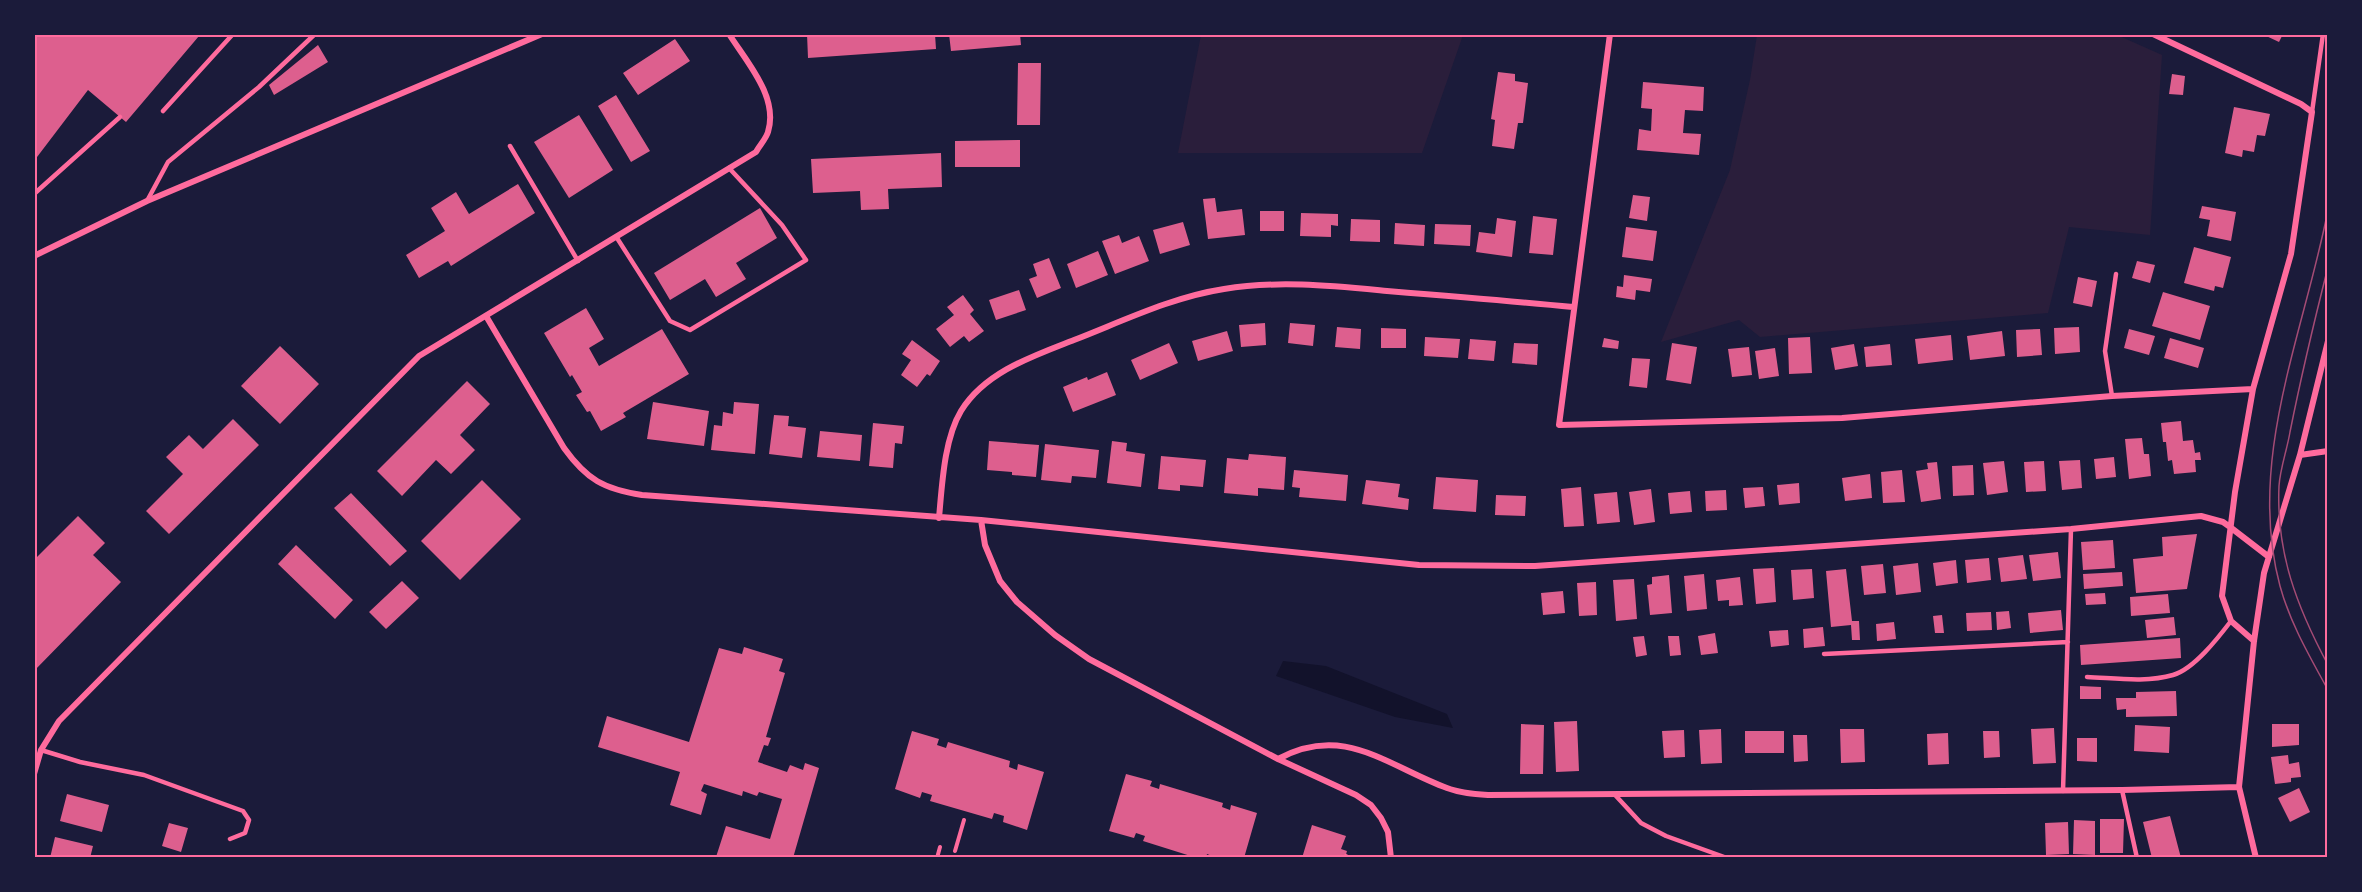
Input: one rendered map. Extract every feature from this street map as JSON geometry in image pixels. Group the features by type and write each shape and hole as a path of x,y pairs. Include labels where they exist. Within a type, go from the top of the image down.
{"street":[{"path":"34,256 147,201 542,34"},
{"path":"34,774 42,750 58,721 419,356 756,152 768,132 770,112 764,90 729,34"},
{"path":"1610,34 1559,425 1842,418 2112,396 2253,389"},
{"path":"2153,34 2301,104 2312,112 2291,254 2253,389 2230,527 2222,596 2231,621 2254,641"},
{"path":"939,518 950,442 960,413 976,392 999,373 1179,299 1224,289 1265,284 1341,287 1573,307"},
{"path":"486,316 564,448 579,468 597,483 618,491 642,495 981,520 1419,565 1535,566 2071,529 2200,516 2230,527 2269,557"},
{"path":"2256,858 2238,787 2254,641 2264,573 2300,455 2328,341"},
{"path":"2300,455 2328,451"},
{"path":"981,520 985,545 1000,581 1017,602 1055,635 1089,659 1278,759 1328,781 1371,805 1388,832 1391,858"},
{"path":"1278,759 1296,749 1317,744 1341,744 1372,753 1446,788 1462,793 1488,795 1616,796 2238,787"}],"lane":[{"path":"163,111 233,34"},
{"path":"147,201 168,162 259,87 315,34"},
{"path":"2312,112 2323,34"},
{"path":"34,194 120,117"},
{"path":"510,146 578,261"},
{"path":"617,238 670,321 690,330 806,260 782,225 729,168"},
{"path":"2112,396 2105,351 2116,274"},
{"path":"2063,791 2071,529"},
{"path":"2087,677 2148,679 2174,675 2197,659 2231,621"},
{"path":"1824,654 2068,642"},
{"path":"42,750 80,762 144,775 243,811 249,820 245,833 230,839"},
{"path":"2122,790 2137,858"},
{"path":"1616,796 1641,823 1666,836 1727,858"}],"path":[{"path":"955,851 963,820"},
{"path":"936,858 940,847"}],"shaded area":[{"path":"1201,34 1463,35 1422,153 1178,153"},
{"path":"1757,35 2117,35 2162,55 2150,235 2069,227 2048,313 1760,337 1739,320 1661,342 1730,170 1750,80"},
{"path":"1283,661 1326,666 1447,714 1453,728 1395,717 1276,676"}],"building":[{"path":"34,34 198,34 199,36 126,122 88,90 34,161"},
{"path":"807,34 935,34 936,49 808,58"},
{"path":"949,34 1020,34 1021,45 951,51"},
{"path":"2262,34 2283,34 2279,42"},
{"path":"675,39 690,61 638,95 623,73"},
{"path":"318,45 328,62 274,95 269,85"},
{"path":"1018,63 1041,63 1040,125 1017,125"},
{"path":"1498,72 1515,74 1515,81 1528,83 1523,123 1518,123 1514,149 1492,146 1495,120 1491,119"},
{"path":"2172,74 2185,76 2183,95 2169,94"},
{"path":"1643,82 1704,87 1703,111 1685,110 1683,133 1701,134 1699,155 1637,150 1639,129 1651,131 1652,109 1641,108"},
{"path":"616,95 650,151 631,162 598,106"},
{"path":"2234,107 2270,114 2265,136 2257,135 2254,152 2243,150 2242,157 2225,153"},
{"path":"579,115 613,170 569,198 534,142"},
{"path":"1020,140 1020,167 955,167 955,141"},
{"path":"941,153 942,187 888,189 889,209 861,210 860,191 813,193 811,159"},
{"path":"518,184 535,213 451,266 448,261 419,278 406,255 445,231 431,208 456,192 469,214"},
{"path":"1633,195 1650,197 1647,221 1629,218"},
{"path":"1215,198 1217,212 1242,209 1245,235 1208,239 1203,199"},
{"path":"2202,206 2236,212 2231,241 2207,236 2210,220 2199,218"},
{"path":"760,208 777,238 736,263 746,279 716,297 705,279 670,300 654,273"},
{"path":"1260,211 1284,211 1284,231 1260,231"},
{"path":"1301,213 1338,214 1338,226 1331,225 1331,237 1300,236"},
{"path":"1533,216 1557,219 1553,255 1529,253"},
{"path":"1497,218 1516,221 1512,257 1476,252 1479,232 1495,234"},
{"path":"1351,219 1380,220 1380,242 1350,241"},
{"path":"1183,222 1190,245 1160,254 1153,230"},
{"path":"1395,223 1425,225 1424,246 1394,244"},
{"path":"1435,224 1471,225 1470,246 1434,244"},
{"path":"1626,227 1657,231 1653,261 1622,257"},
{"path":"1119,235 1122,243 1139,236 1149,261 1115,274 1102,241"},
{"path":"2194,247 2231,257 2223,288 2215,286 2214,291 2184,283"},
{"path":"1098,251 1108,275 1076,288 1067,264"},
{"path":"1049,258 1061,288 1037,298 1029,279 1037,276 1033,264"},
{"path":"2137,261 2155,265 2150,283 2132,278"},
{"path":"1624,275 1652,279 1650,292 1636,290 1635,300 1616,297 1617,286 1623,287"},
{"path":"2078,277 2097,281 2092,307 2073,303"},
{"path":"1019,290 1026,310 996,320 989,300"},
{"path":"2163,292 2210,306 2200,340 2152,326"},
{"path":"963,295 974,310 970,314 984,331 969,342 964,336 950,347 936,329 954,315 947,307"},
{"path":"586,308 604,339 589,348 599,366 662,329 689,374 623,413 626,417 601,431 590,411 587,412 576,395 582,392 572,375 570,377 544,333"},
{"path":"1265,323 1266,345 1241,347 1239,325"},
{"path":"1290,323 1315,325 1313,346 1288,343"},
{"path":"1337,327 1361,329 1360,349 1335,347"},
{"path":"2079,327 2080,352 2055,354 2054,328"},
{"path":"1381,328 1406,329 1406,348 1381,348"},
{"path":"2040,329 2042,355 2017,357 2016,330"},
{"path":"2129,329 2155,336 2149,355 2124,348"},
{"path":"1227,331 1233,351 1198,361 1192,341"},
{"path":"2002,331 2005,356 1970,360 1967,336"},
{"path":"1951,335 1953,360 1918,364 1915,339"},
{"path":"1425,337 1460,339 1458,358 1424,356"},
{"path":"1810,337 1812,373 1789,374 1788,338"},
{"path":"1604,338 1619,341 1618,349 1602,347"},
{"path":"2170,338 2204,348 2198,368 2164,358"},
{"path":"1470,339 1496,341 1494,361 1468,359"},
{"path":"912,340 940,361 930,376 927,374 917,387 901,375 911,360 902,354"},
{"path":"1169,343 1178,363 1140,380 1131,360"},
{"path":"1514,343 1538,344 1537,365 1512,363"},
{"path":"1672,343 1697,347 1691,384 1666,380"},
{"path":"1854,344 1858,366 1835,370 1831,348"},
{"path":"1890,344 1892,365 1866,367 1864,347"},
{"path":"280,346 319,384 280,424 241,386"},
{"path":"1749,347 1752,375 1732,377 1728,349"},
{"path":"1775,348 1779,376 1759,379 1755,351"},
{"path":"1632,358 1650,359 1647,388 1629,386"},
{"path":"1107,372 1116,395 1073,412 1063,387"},
{"path":"467,381 490,404 460,435 475,450 451,474 436,460 402,496 377,471"},
{"path":"653,402 709,411 704,446 647,439"},
{"path":"734,402 759,404 755,454 711,450 714,425 722,426 723,412 733,414"},
{"path":"774,415 789,416 788,426 806,428 802,458 769,454"},
{"path":"233,419 259,445 169,534 146,511 183,474 166,457 189,435 203,449"},
{"path":"2181,421 2183,441 2193,440 2195,453 2200,452 2201,460 2195,460 2196,472 2174,474 2172,460 2168,461 2166,442 2163,442 2161,423"},
{"path":"873,423 904,426 902,444 895,443 893,468 869,466"},
{"path":"820,431 862,435 860,461 817,457"},
{"path":"2142,438 2144,454 2149,454 2151,476 2129,479 2125,439"},
{"path":"989,441 1039,445 1036,477 987,470"},
{"path":"1112,441 1127,443 1126,451 1145,454 1141,487 1107,483"},
{"path":"1045,444 1099,450 1096,478 1072,476 1071,483 1041,480"},
{"path":"1249,454 1286,457 1284,490 1258,488 1258,496 1224,493 1227,458 1248,460"},
{"path":"1161,456 1206,460 1203,487 1180,485 1180,491 1158,489"},
{"path":"2114,457 2116,477 2096,479 2094,459"},
{"path":"2080,460 2082,488 2062,490 2059,461"},
{"path":"2004,461 2008,492 1987,495 1983,463"},
{"path":"2044,461 2046,491 2026,492 2024,462"},
{"path":"1937,462 1941,499 1921,502 1916,471 1928,469 1927,463"},
{"path":"1973,465 1974,495 1953,496 1952,466"},
{"path":"1294,470 1348,475 1346,501 1299,497 1300,488 1292,487"},
{"path":"1902,470 1905,502 1883,503 1881,472"},
{"path":"1870,474 1872,498 1845,501 1842,478"},
{"path":"1436,477 1478,480 1476,512 1433,509"},
{"path":"482,480 521,519 460,580 421,541"},
{"path":"1366,480 1400,484 1398,497 1409,499 1408,510 1362,504"},
{"path":"1799,483 1800,503 1779,505 1777,485"},
{"path":"1581,487 1584,526 1564,527 1561,489"},
{"path":"1763,487 1765,506 1745,508 1743,488"},
{"path":"1651,489 1655,522 1634,525 1629,492"},
{"path":"1726,490 1727,510 1706,511 1705,491"},
{"path":"1690,491 1692,512 1670,514 1668,493"},
{"path":"1617,492 1620,522 1597,524 1594,494"},
{"path":"351,493 407,551 390,566 334,508"},
{"path":"1496,495 1526,496 1525,516 1495,515"},
{"path":"78,516 105,543 93,555 121,582 34,671 34,560"},
{"path":"2197,534 2187,589 2136,593 2133,559 2163,556 2162,537"},
{"path":"2113,540 2115,568 2083,570 2081,542"},
{"path":"296,545 353,600 335,619 278,564"},
{"path":"2058,552 2061,578 2033,581 2029,555"},
{"path":"2023,555 2027,579 2001,582 1998,558"},
{"path":"1989,558 1991,580 1967,583 1965,560"},
{"path":"1956,560 1958,583 1936,586 1933,563"},
{"path":"1918,563 1921,592 1896,595 1893,566"},
{"path":"1883,564 1886,593 1864,595 1861,566"},
{"path":"1774,568 1776,602 1756,604 1753,569"},
{"path":"1812,569 1814,598 1793,600 1791,570"},
{"path":"1846,569 1852,621 1859,621 1860,640 1852,640 1851,625 1831,627 1826,571"},
{"path":"2122,572 2123,586 2084,589 2083,574"},
{"path":"1704,574 1707,609 1687,611 1684,576"},
{"path":"1669,575 1672,613 1650,615 1647,585 1652,584 1652,577"},
{"path":"1740,577 1743,605 1729,606 1729,600 1718,601 1716,580"},
{"path":"1634,579 1637,619 1616,621 1613,580"},
{"path":"402,581 419,598 386,629 369,612"},
{"path":"1596,582 1597,615 1579,616 1577,583"},
{"path":"1563,591 1565,613 1543,615 1541,593"},
{"path":"2105,593 2106,604 2086,605 2085,594"},
{"path":"2168,594 2170,613 2131,616 2130,597"},
{"path":"2061,610 2063,630 2030,633 2028,613"},
{"path":"2009,611 2011,628 1997,630 1996,612"},
{"path":"1991,612 1992,630 1967,631 1966,613"},
{"path":"1942,615 1944,633 1935,633 1933,616"},
{"path":"2174,617 2176,635 2147,638 2145,620"},
{"path":"1894,622 1896,639 1877,641 1876,624"},
{"path":"1823,627 1825,646 1804,648 1803,629"},
{"path":"1788,630 1789,645 1771,647 1769,631"},
{"path":"1715,633 1718,653 1701,655 1698,636"},
{"path":"1644,636 1647,655 1636,657 1633,637"},
{"path":"1668,636 1679,636 1681,655 1670,656"},
{"path":"2180,638 2181,658 2081,665 2080,645"},
{"path":"744,647 783,659 779,671 785,673 766,737 771,738 768,746 764,745 758,762 787,772 790,765 803,770 805,763 819,768 793,858 716,857 726,826 770,839 782,799 759,792 757,796 743,791 742,796 704,784 701,791 707,794 701,815 670,805 680,772 598,747 607,716 689,742 719,648 742,654"},
{"path":"2080,686 2101,687 2101,699 2080,699"},
{"path":"2176,691 2177,716 2126,717 2126,709 2117,710 2116,698 2136,698 2136,692"},
{"path":"1577,721 1579,771 1556,772 1554,722"},
{"path":"1521,724 1544,725 1543,774 1520,774"},
{"path":"2272,724 2299,724 2299,745 2272,747"},
{"path":"2135,725 2170,727 2169,753 2134,751"},
{"path":"2054,728 2056,763 2033,764 2031,729"},
{"path":"1721,729 1722,763 1701,764 1699,730"},
{"path":"1840,729 1864,729 1865,762 1841,763"},
{"path":"1684,730 1685,757 1664,758 1662,731"},
{"path":"912,731 939,739 937,745 946,748 948,742 1010,761 1009,767 1017,770 1018,764 1044,772 1027,830 1003,822 1004,816 994,813 992,819 930,801 932,795 922,792 920,798 895,789"},
{"path":"1745,731 1784,731 1784,753 1745,753"},
{"path":"1983,731 1999,731 2000,757 1984,758"},
{"path":"1948,733 1949,764 1928,765 1927,734"},
{"path":"1793,735 1807,735 1808,761 1794,762"},
{"path":"2077,738 2097,738 2097,762 2077,761"},
{"path":"2288,755 2289,764 2299,762 2301,777 2291,778 2291,782 2275,784 2271,757"},
{"path":"1126,774 1152,781 1150,786 1159,789 1160,784 1223,803 1222,807 1230,810 1231,805 1257,813 1244,858 1217,858 1207,854 1206,858 1197,858 1143,841 1145,836 1136,833 1134,838 1109,831"},
{"path":"2299,788 2310,812 2290,822 2278,798"},
{"path":"67,794 109,805 102,832 60,821"},
{"path":"2170,816 2181,858 2152,858 2143,822"},
{"path":"2100,819 2124,819 2123,853 2100,853"},
{"path":"2074,820 2095,821 2095,855 2073,854"},
{"path":"2068,822 2069,854 2046,855 2045,823"},
{"path":"169,823 188,828 181,852 162,846"},
{"path":"1312,825 1346,836 1341,849 1347,851 1345,858 1302,858"},
{"path":"55,837 93,846 90,858 50,858"}],"tram line":[{"path":"2328,210 2282,397 2274,444 2270,491 2271,539 2284,600 2328,690"},
{"path":"2328,267 2279,486 2281,534 2291,579 2307,622 2328,665"}]}
